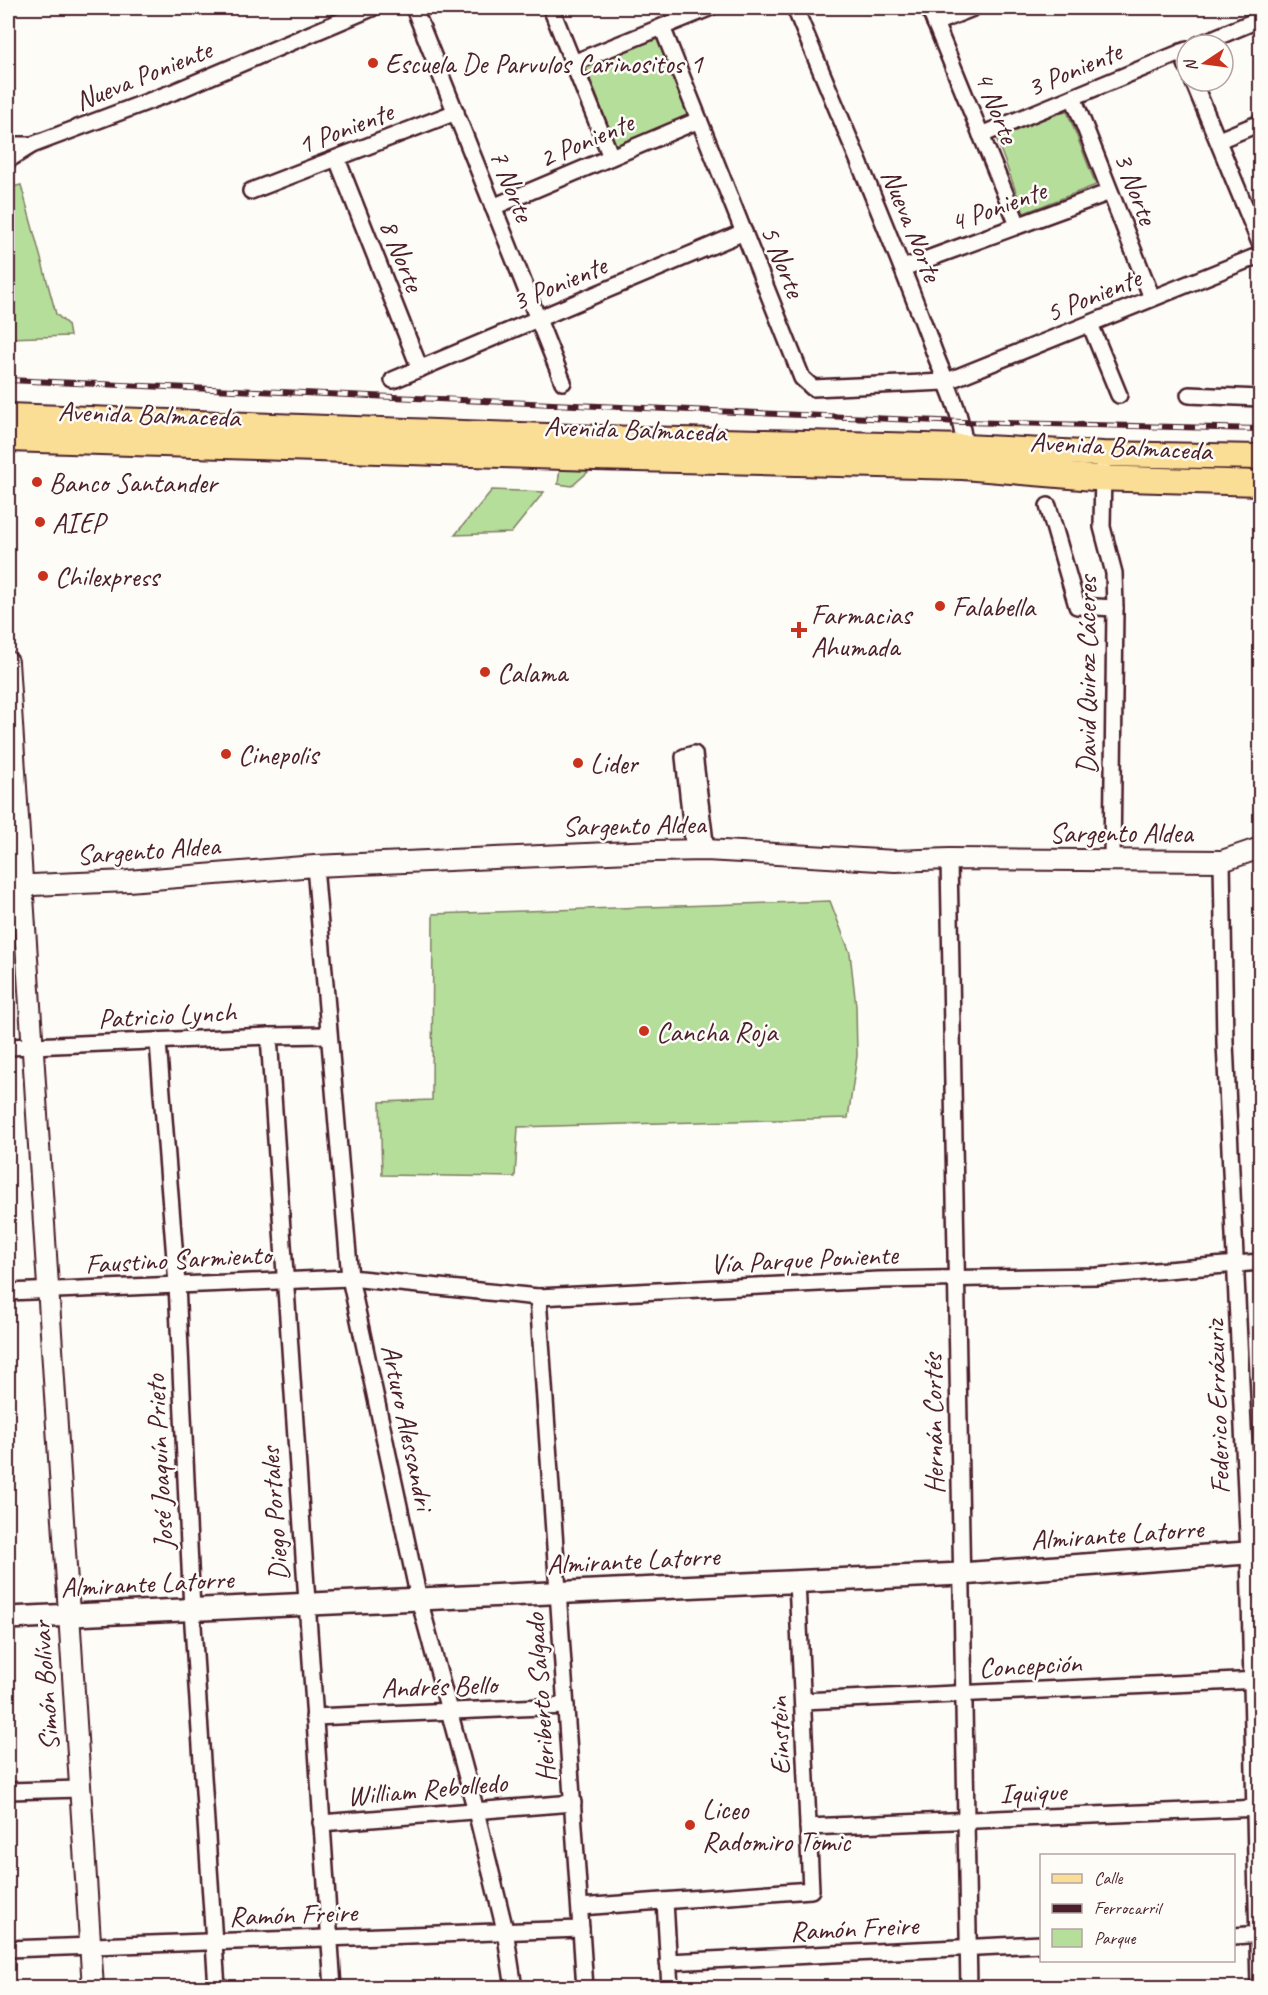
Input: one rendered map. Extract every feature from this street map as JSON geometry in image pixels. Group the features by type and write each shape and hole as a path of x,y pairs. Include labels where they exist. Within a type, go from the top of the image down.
{"main road":[{"name":"Avenida Balmaceda","path":"8,416 599,438 964,457 1103,478 1260,483"},
{"name":"Avenida Balmaceda","path":"8,439 595,458 964,457 1103,454 1260,457"},
{"name":"Almirante Latorre","path":"8,1618 962,1574 1255,1553"}],"street":[{"name":"Nueva Poniente","path":"8,160 32,145 176,91 372,8"},
{"name":"7 Norte","path":"414,8 563,381"},
{"path":"551,8 611,157"},
{"path":"573,63 709,8"},
{"name":"Nueva Norte","path":"795,8 903,268 962,422 964,457"},
{"name":"4 Norte","path":"928,8 1018,225"},
{"path":"935,23 972,8"},
{"path":"1227,33 1260,19"},
{"name":"5 Norte","path":"663,27 802,378 813,388 945,382"},
{"name":"3 Poniente","path":"981,135 1073,97 1175,60"},
{"path":"1198,93 1260,243"},
{"name":"3 Norte","path":"1073,97 1152,298"},
{"name":"1 Poniente","path":"252,191 456,112"},
{"name":"2 Poniente","path":"493,207 699,120"},
{"path":"1219,140 1260,123"},
{"name":"Nueva Poniente","path":"8,145 32,145"},
{"name":"8 Norte","path":"337,159 420,369"},
{"name":"4 Poniente","path":"903,268 1110,192"},
{"name":"3 Poniente","path":"393,380 744,232"},
{"name":"5 Poniente","path":"945,382 1260,255"},
{"path":"1090,324 1119,395"},
{"path":"1189,395 1260,398"},
{"name":"David Quiroz Cáceres","path":"1103,454 1102,527 1114,573 1115,608 1112,861"},
{"path":"1048,506 1077,606 1115,608"},
{"name":"Simón Bolívar","path":"8,662 15,886 32,1047 93,1988"},
{"path":"694,754 700,850 684,757 694,754"},
{"name":"Sargento Aldea","path":"15,886 128,881 315,866 700,850 884,861 950,859 1222,861 1260,848"},
{"name":"Hernán Cortés","path":"950,859 969,1988"},
{"name":"Federico Errázuriz","path":"1222,861 1225,1043 1236,1264 1255,1553 1258,1988"},
{"name":"Arturo Alessandri","path":"315,866 350,1278 418,1599 476,1811 505,1930 514,1988"},
{"name":"Patricio Lynch","path":"8,1047 328,1035"},
{"name":"Diego Portales","path":"269,1036 333,1988"},
{"name":"José Joaquín Prieto","path":"158,1042 177,1284 192,1610 217,1988"},
{"name":"Vía Parque Poniente","path":"350,1278 538,1297 957,1278 1097,1276 1260,1262"},
{"name":"Faustino Sarmiento","path":"8,1292 350,1278"},
{"name":"Heriberto Salgado","path":"538,1297 585,1988"},
{"name":"Einstein","path":"797,1581 811,1890"},
{"name":"Concepción","path":"803,1701 1256,1680"},
{"name":"Andrés Bello","path":"314,1717 566,1706"},
{"path":"8,1791 80,1789"},
{"name":"William Rebolledo","path":"321,1823 573,1803"},
{"name":"Iquique","path":"808,1827 1258,1808"},
{"name":"Ramón Freire","path":"580,1907 811,1890"},
{"path":"665,1901 670,1988"},
{"name":"Ramón Freire","path":"8,1949 581,1929"},
{"path":"1235,1936 1259,1934"},
{"name":"Ramón Freire","path":"668,1962 1040,1944"}],"green space":[{"path":"657,36 691,114 616,146 586,68"},
{"path":"1067,111 1096,185 1024,213 995,135"},
{"path":"21,185 56,314 68,325 70,336 8,338 8,188"},
{"path":"560,467 584,468 589,471 572,486 558,484"},
{"path":"492,490 544,492 511,533 455,535"},
{"name":"Cancha Roja","path":"830,901 850,953 856,1006 857,1056 848,1118 518,1127 515,1177 382,1175 380,1102 432,1100 433,914"}],"railway":[{"path":"8,380 962,422 1260,429"}],"place":[{"name":"Escuela De Parvulos Carinositos 1","path":"373,63"},
{"name":"Banco Santander","path":"37,482"},
{"name":"AIEP","path":"40,522"},
{"name":"Chilexpress","path":"43,576"},
{"name":"Falabella","path":"940,606"},
{"name":"Farmacias Ahumada","path":"799,630"},
{"name":"Calama","path":"485,672"},
{"name":"Cinepolis","path":"226,754"},
{"name":"Lider","path":"578,763"},
{"name":"Cancha Roja","path":"644,1031"},
{"name":"Liceo Radomiro Tomic","path":"690,1825"}]}
